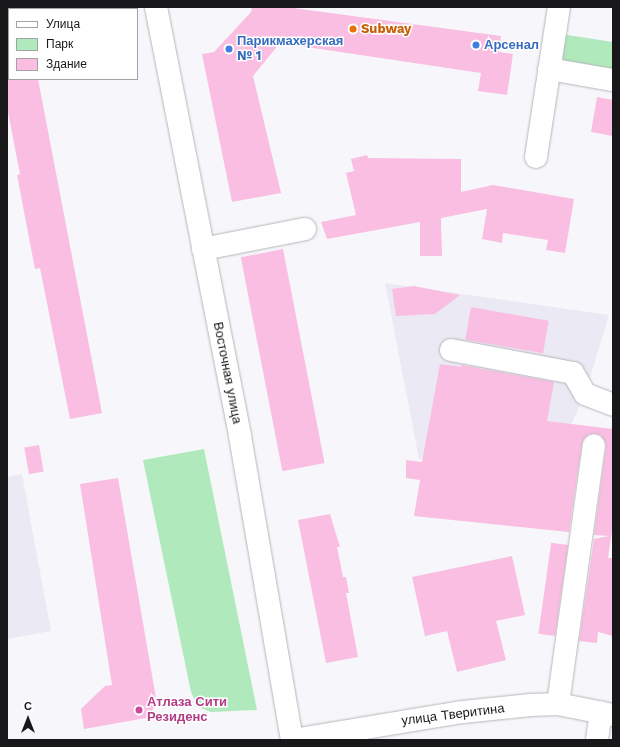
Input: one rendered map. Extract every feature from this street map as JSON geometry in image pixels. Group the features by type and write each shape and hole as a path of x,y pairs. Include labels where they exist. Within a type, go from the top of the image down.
{"main road":[{"path":"141,7 169,68"},
{"name":"Восточная улица","path":"156,7 203,248 293,740"},
{"path":"169,68 171,7"},
{"path":"536,158 559,7"},
{"path":"549,69 613,80"},
{"path":"203,248 305,229"},
{"path":"451,350 573,373 585,394 613,405"},
{"path":"558,704 594,445"},
{"name":"улица Тверитина","path":"293,740 463,712 558,704 607,713"},
{"path":"597,740 607,713"}],"shaded area":[{"path":"385,283 609,315 585,394 548,477 419,459"},
{"path":"22,474 51,631 7,639 7,477"}],"green space":[{"path":"561,34 613,42 613,70 565,61 556,54"},
{"path":"204,449 257,710 211,712 198,707 191,692 143,460"}],"building":[{"path":"252,7 286,7 501,36 499,52 513,54 507,95 478,91 481,73 280,43 253,76 281,193 232,202 202,54 214,52 251,12"},
{"path":"7,79 38,80 102,413 70,419 40,268 35,269 17,175 20,174 7,107"},
{"path":"597,97 613,100 613,136 591,132"},
{"path":"367,155 368,158 461,159 461,192 493,185 574,199 565,253 546,250 548,240 503,233 502,243 482,239 487,209 441,218 442,256 420,256 420,222 327,239 321,222 356,215 346,173 354,171 351,159"},
{"path":"283,249 325,463 282,471 241,257"},
{"path":"414,286 460,295 435,314 396,316 392,289"},
{"path":"471,307 549,321 543,353 465,339"},
{"path":"440,364 461,367 461,365 554,382 547,421 613,429 613,524 608,558 613,558 613,636 598,632 597,643 579,641 594,539 609,536 594,535 606,447 601,435 589,434 582,443 569,532 414,516 420,480 406,478 406,460 422,462"},
{"path":"39,445 44,472 29,474 24,448"},
{"path":"118,478 157,704 146,718 84,729 81,709 105,686 112,685 80,484"},
{"path":"330,514 340,547 337,547 343,577 346,577 349,593 346,593 358,657 326,663 298,520"},
{"path":"551,543 568,545 555,636 538,634"},
{"path":"512,556 525,615 496,621 506,660 457,672 447,631 425,636 412,577"}],"place":[{"name":"Subway","path":"353,29"},
{"name":"Арсенал","path":"476,45"},
{"name":"Парикмахерская № 1","path":"229,49"},
{"name":"Атлаза Сити Резиденс","path":"139,710"}]}
